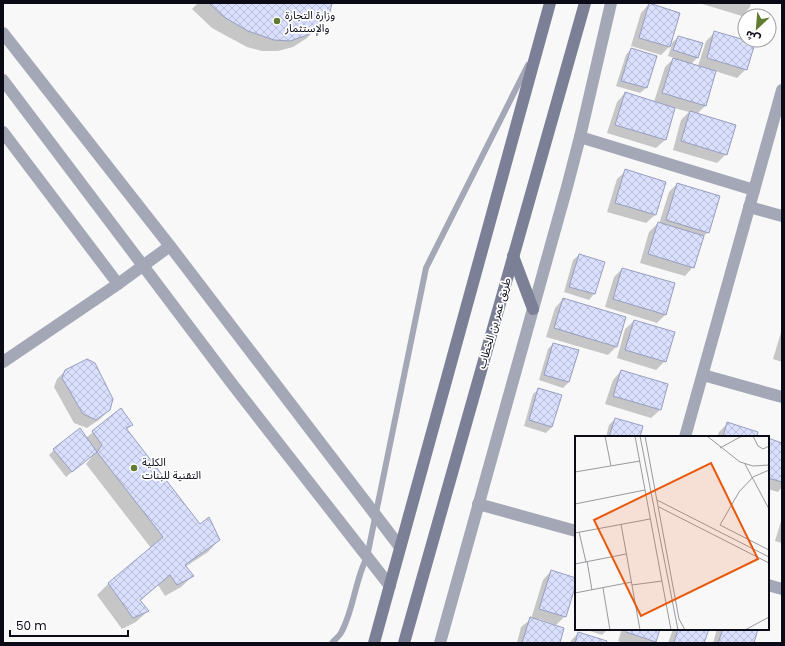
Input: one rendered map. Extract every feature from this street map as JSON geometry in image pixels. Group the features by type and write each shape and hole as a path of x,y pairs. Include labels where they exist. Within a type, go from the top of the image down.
{"main road":[{"path":"374,643 550,3"},
{"name":"طريق عمر بن الخطاب","path":"404,643 585,3"},
{"path":"513,256 533,309"}],"street":[{"path":"440,643 580,137 611,3"},
{"path":"3,33 170,246 400,547"},
{"path":"3,80 233,385 390,586"},
{"path":"685,436 782,90"},
{"path":"3,132 118,284"},
{"path":"580,137 754,190"},
{"path":"749,207 782,216"},
{"path":"3,362 118,284 170,246"},
{"path":"703,375 782,396"},
{"path":"478,504 575,531"},
{"path":"769,585 782,589"}],"lane":[{"path":"332,643 342,632 352,604 362,567 367,557 426,268 537,48"}],"building":[{"name":"وزارة التجارة والإستثمار","path":"209,3 332,3 330,12 320,26 305,36 290,41 274,40 248,31 224,17"},
{"path":"649,3 680,13 670,47 639,38"},
{"path":"714,31 737,38 737,48 754,48 747,70 707,58"},
{"path":"678,36 703,43 698,58 673,50"},
{"path":"631,48 657,56 647,88 621,81"},
{"path":"673,58 716,71 706,106 662,93"},
{"path":"625,92 675,108 666,140 615,125"},
{"path":"690,111 736,125 727,155 681,141"},
{"path":"625,169 666,182 656,215 615,203"},
{"path":"677,183 720,196 709,233 666,220"},
{"path":"658,222 704,236 694,268 648,254"},
{"path":"579,254 605,262 595,294 569,287"},
{"path":"622,268 675,283 666,315 613,299"},
{"path":"563,298 626,317 617,347 554,328"},
{"path":"634,320 675,332 666,362 625,350"},
{"path":"553,343 579,350 569,382 544,375"},
{"path":"87,359 95,363 113,399 110,410 96,420 83,414 62,378 65,370"},
{"path":"621,370 668,384 661,410 613,396"},
{"path":"538,388 562,395 552,427 529,420"},
{"path":"121,408 133,425 126,428 200,524 209,517 220,540 185,565 194,576 177,585 170,575 140,600 149,611 133,618 108,583 163,537 97,452 102,445 92,431"},
{"path":"615,418 643,426 640,436 609,436"},
{"path":"727,422 758,432 757,436 723,436"},
{"path":"80,428 97,452 72,472 53,449"},
{"path":"769,438 782,443 782,482 769,478"},
{"path":"551,570 575,578 575,587 566,617 539,609"},
{"path":"530,617 564,628 560,643 522,643"},
{"path":"627,630 660,630 656,642 626,632"},
{"path":"678,630 709,630 704,643 674,643"},
{"path":"723,630 758,630 754,643 718,643"},
{"path":"578,632 607,641 606,643 575,643"}],"place":[{"name":"وزارة التجارة والإستثمار","path":"277,21"},
{"name":"الكلية التقنية للبنات","path":"134,468"}]}
